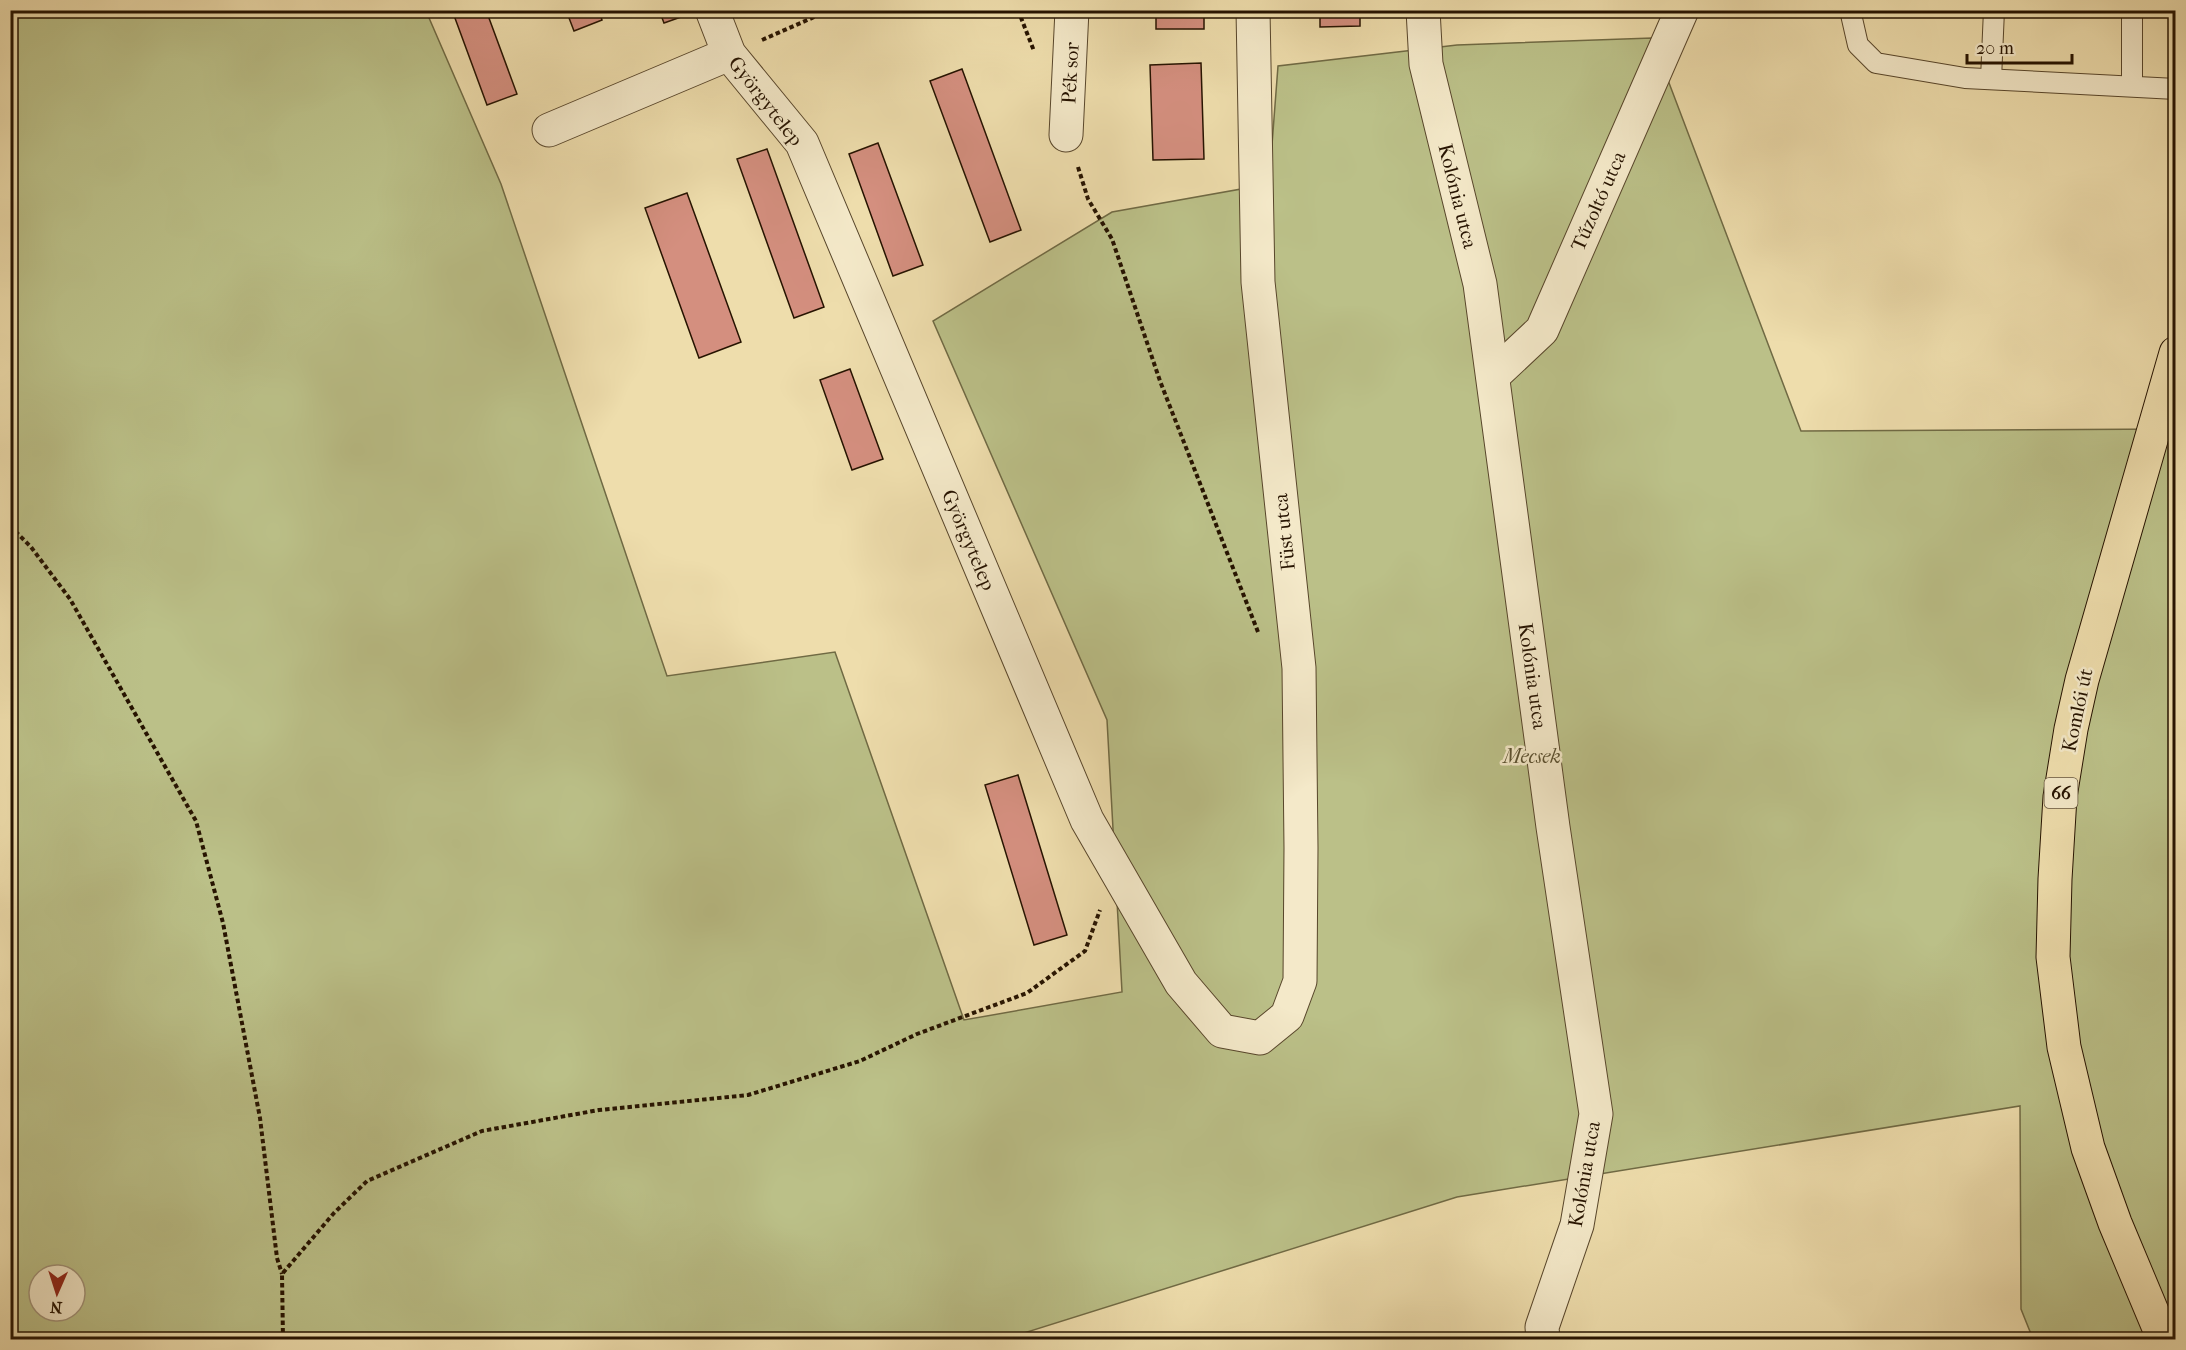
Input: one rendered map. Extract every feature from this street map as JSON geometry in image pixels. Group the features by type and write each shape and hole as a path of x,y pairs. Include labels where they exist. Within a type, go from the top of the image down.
{"main road":[{"name":"Komlói út","path":"2163,1340 2115,1223 2088,1148 2064,1047 2053,957 2060,797 2071,729 2082,680 2175,353"}],"street":[{"name":"Györgytelep","path":"712,10 729,54 802,143 1087,820 1104,852 1181,983 1222,1031 1260,1038"},
{"name":"Pék sor","path":"1066,135 1072,10"},
{"name":"Füst utca","path":"1253,10 1258,282 1299,668 1301,848 1300,981 1287,1016 1260,1038"},
{"name":"Kolónia utca","path":"1423,10 1426,64 1480,284 1553,827 1596,1114 1578,1225 1542,1327 1543,1340"},
{"name":"Tűzoltó utca","path":"1493,376 1542,330 1682,10"},
{"path":"549,130 729,54"}],"lane":[{"path":"1850,10 1858,45 1876,63 1965,78 2175,89"},
{"path":"1991,79 1994,10"},
{"path":"2132,10 2132,86"}],"path":[{"path":"729,54 830,10"},
{"path":"1066,135 1088,199 1112,238 1160,381 1262,642"},
{"path":"10,526 31,547 70,599 196,822 223,923 260,1118 277,1258 282,1274 283,1340"},
{"path":"282,1274 334,1213 367,1181 482,1131 599,1110 748,1095 860,1061 917,1034 1027,993 1084,951 1101,907"}],"green space":[{"name":"Mecsek","path":"10,11 426,11 501,184 667,676 835,652 964,1020 1122,992 1107,720 933,321 1112,212 1269,184 1278,66 1457,45 1652,38 1801,431 2175,429 2175,1339 2033,1339 2021,1309 2020,1106 1457,1197 1005,1339 11,1339"}],"building":[{"path":"452,10 486,10 517,94 487,105"},
{"path":"566,10 599,10 602,20 574,31"},
{"path":"659,10 694,10 695,12 664,23"},
{"path":"1156,10 1204,10 1204,29 1156,29"},
{"path":"1320,10 1360,10 1360,26 1320,27"},
{"path":"1997,10 2093,10 2093,16"},
{"path":"1201,63 1204,159 1153,160 1150,65"},
{"path":"962,69 1021,230 990,242 930,81"},
{"path":"878,143 923,265 893,276 849,154"},
{"path":"767,149 824,307 794,318 737,159"},
{"path":"687,193 741,342 699,358 645,208"},
{"path":"850,369 883,459 852,470 820,380"},
{"path":"1018,775 1067,935 1034,945 985,785"}]}
